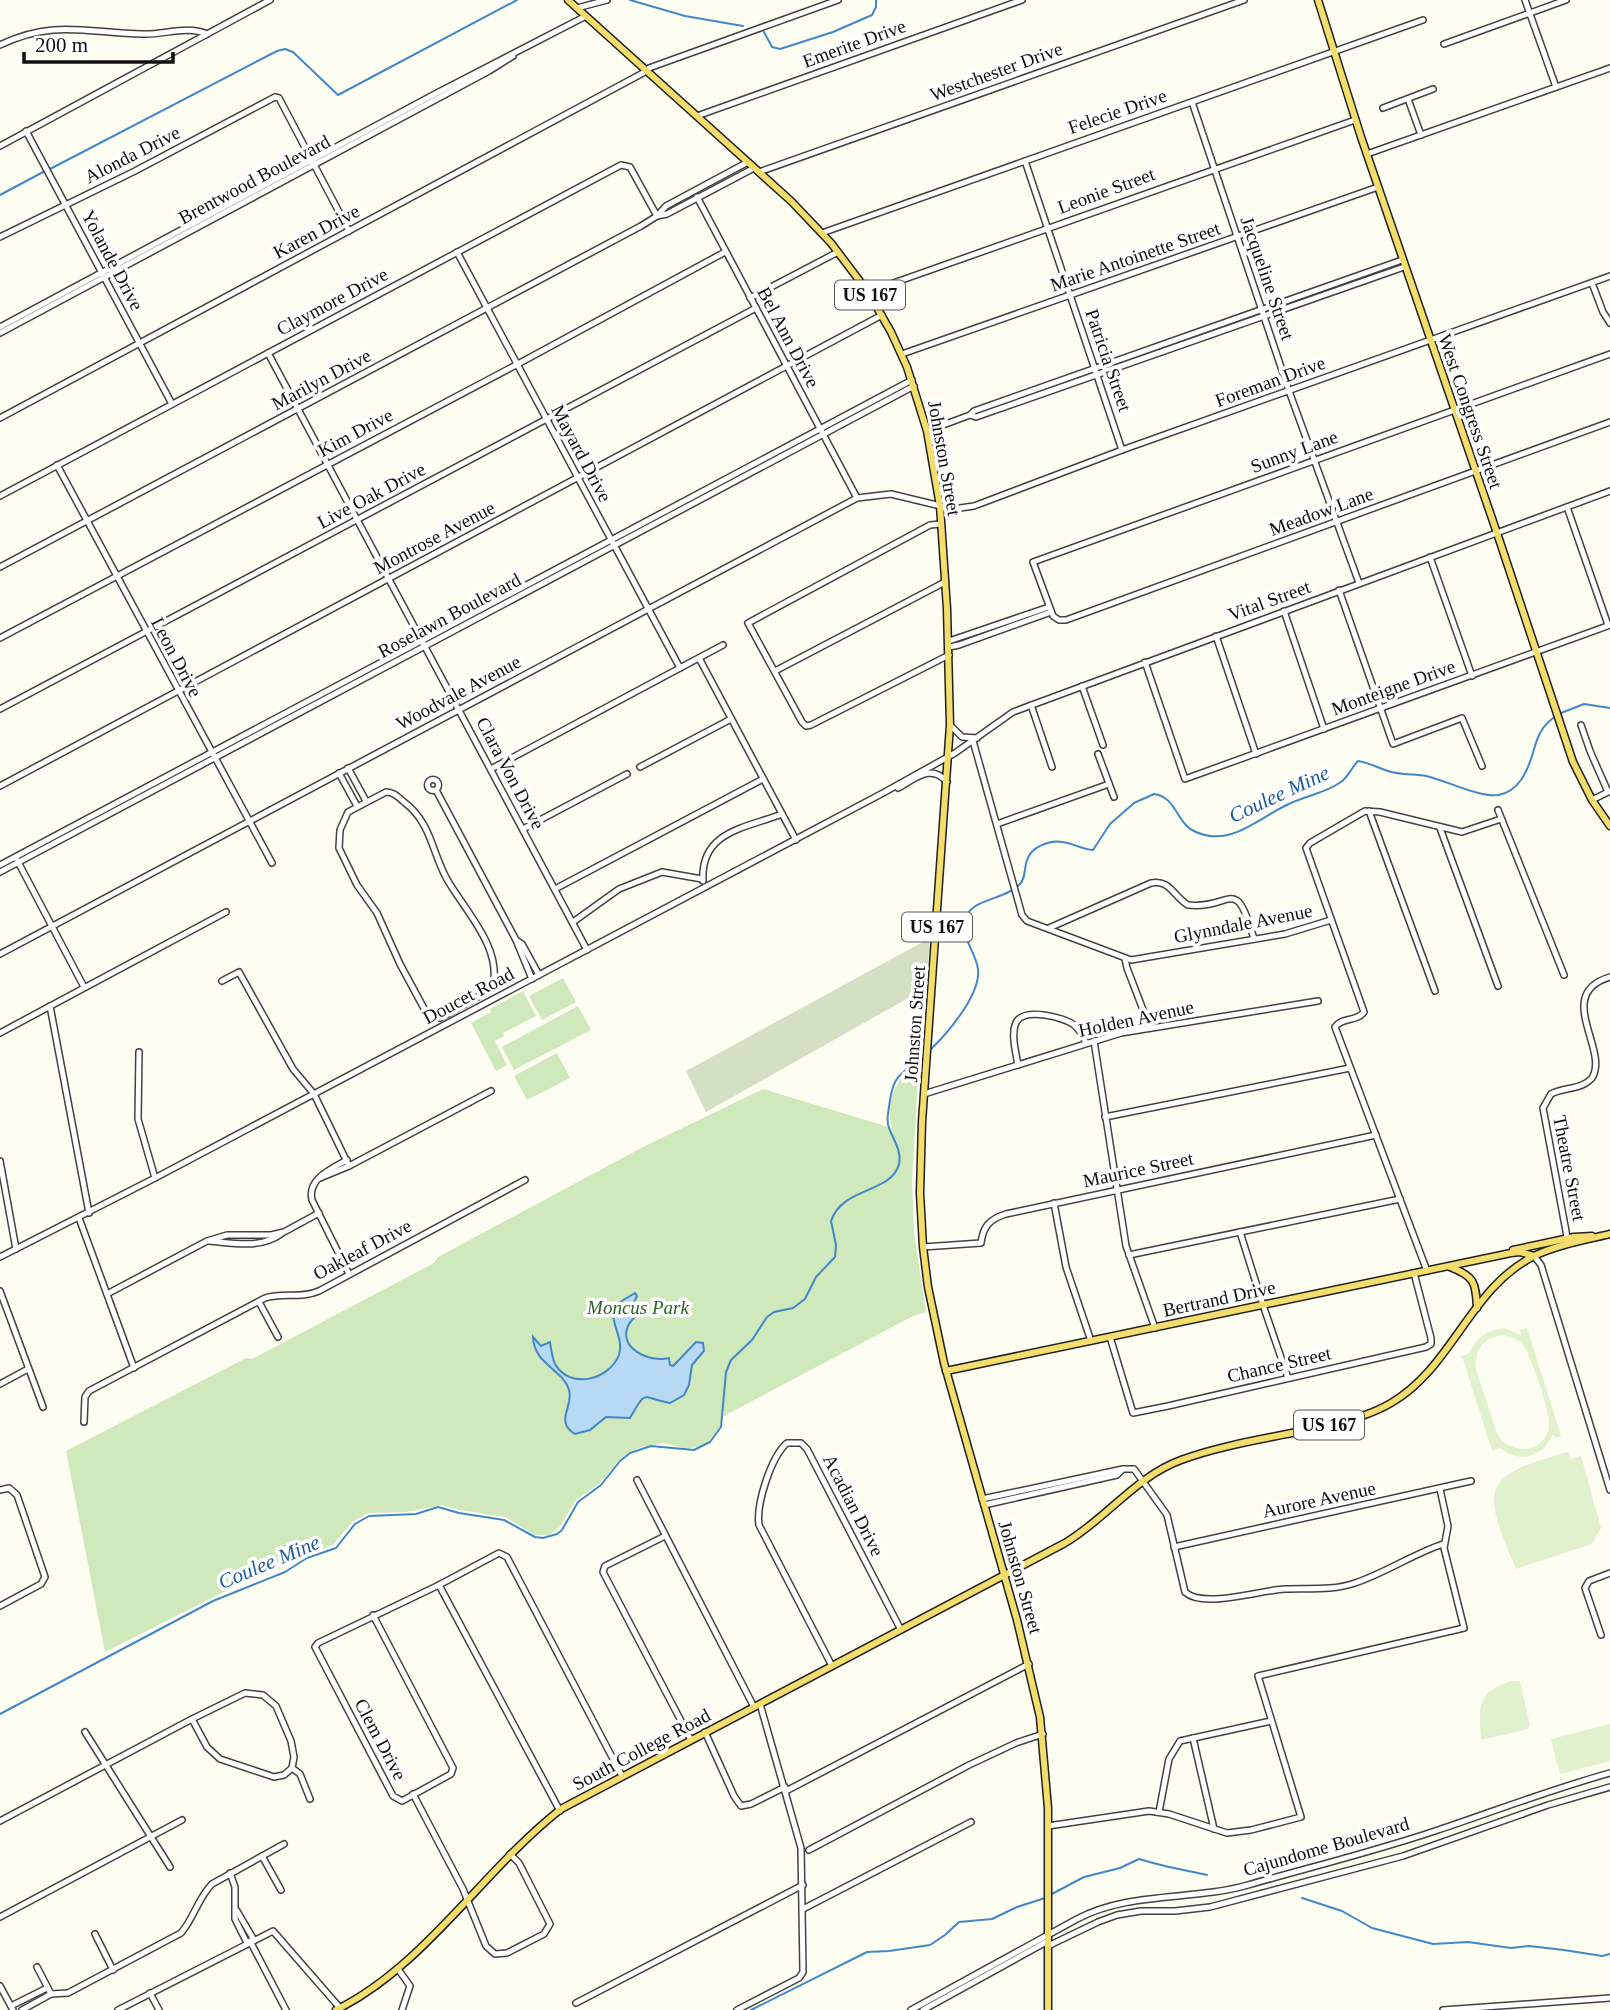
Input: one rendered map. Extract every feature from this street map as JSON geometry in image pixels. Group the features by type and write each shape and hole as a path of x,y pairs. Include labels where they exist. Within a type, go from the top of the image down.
{"main road":[{"name":"Johnston Street","path":"568,0 754,167 838,251 868,292 902,355 927,431 940,506 949,644 950,725 924,1094 920,1193 923,1247 929,1294 946,1371 1029,1664 1043,1734 1048,1826 1048,2010"},
{"name":"West Congress Street","path":"1318,0 1336,51 1355,120 1562,731 1578,774 1610,826"},
{"name":"Bertrand Drive","path":"1498,1255 1518,1248 1609,1235"},
{"name":"Bertrand Drive","path":"946,1371 1498,1255 1520,1252 1534,1256 1568,1241"},
{"name":"US 167","path":"1003,1574 1085,1530 1143,1480 1163,1468 1199,1454 1341,1422 1389,1405 1425,1377 1477,1308 1503,1279 1534,1256"},
{"path":"1448,1266 1464,1272 1472,1279 1477,1308"},
{"name":"South College Road","path":"338,2009 365,1994 398,1969 510,1854 537,1828 560,1811 1003,1574"}],"street":[{"path":"254,0 258,6"},
{"path":"0,146 270,0"},
{"path":"577,8 607,0"},
{"name":"Karen Drive","path":"0,418 646,70 838,0"},
{"name":"Emerite Drive","path":"697,116 1022,0"},
{"name":"Westchester Drive","path":"754,167 1244,0"},
{"path":"1525,0 1556,87"},
{"path":"1444,44 1566,0"},
{"name":"Brentwood Boulevard","path":"0,333 499,60 586,16"},
{"name":"Felecie Drive","path":"822,233 1423,20"},
{"path":"0,45 31,34 67,28 142,34 191,30 207,34"},
{"path":"1367,154 1610,68"},
{"path":"1382,108 1433,89"},
{"name":"Alonda Drive","path":"0,237 277,97 313,162"},
{"path":"1408,99 1421,135"},
{"name":"Jacqueline Street","path":"1192,102 1289,391 1359,583"},
{"name":"Leonie Street","path":"868,292 1355,120"},
{"name":"Yolande Drive","path":"26,131 172,404"},
{"name":"Patricia Street","path":"1025,161 1122,450"},
{"path":"313,162 349,231"},
{"name":"Claymore Drive","path":"0,496 623,165 630,167 657,216"},
{"name":"Marilyn Drive","path":"0,567 657,216 666,206 754,167"},
{"name":"Marie Antoinette Street","path":"902,355 1378,187"},
{"name":"Bel Ann Drive","path":"695,195 857,498"},
{"path":"750,298 838,251"},
{"name":"Mayard Drive","path":"457,252 680,668"},
{"name":"Kim Drive","path":"0,638 725,252"},
{"path":"927,431 970,415 974,411 1155,351 1403,263"},
{"name":"Brentwood Boulevard","path":"0,327 103,275"},
{"name":"Foreman Drive","path":"940,506 953,509 974,506 1122,450 1610,276"},
{"path":"1592,283 1610,323"},
{"name":"Live Oak Drive","path":"0,709 756,308"},
{"name":"Montrose Avenue","path":"0,786 882,315"},
{"name":"Clara Von Drive","path":"268,353 587,950"},
{"name":"Sunny Lane","path":"1050,610 1033,562 1610,354"},
{"name":"Roselawn Boulevard","path":"0,872 68,832 913,383"},
{"name":"Meadow Lane","path":"1050,610 1059,620 1074,618 1610,422"},
{"name":"Leon Drive","path":"57,466 272,863"},
{"name":"Vital Street","path":"948,757 1004,716 1031,705 1610,491"},
{"name":"Woodvale Avenue","path":"0,954 857,498 891,494 940,506"},
{"path":"1567,507 1609,625"},
{"path":"941,524 930,525 748,623 806,726 949,655"},
{"path":"1430,557 1472,676"},
{"path":"775,671 945,582"},
{"path":"1339,590 1393,744 1462,718 1482,766"},
{"path":"949,644 1050,610"},
{"path":"1284,611 1324,729"},
{"name":"Monteigne Drive","path":"1145,662 1185,779 1609,625"},
{"path":"1216,636 1256,754"},
{"path":"492,769 723,645"},
{"path":"699,658 796,839"},
{"path":"1082,686 1103,745"},
{"path":"1031,705 1052,767"},
{"path":"640,767 731,719"},
{"path":"950,725 962,737 975,739 1024,919 1125,959 1150,1028"},
{"path":"1581,725 1609,791 1592,800"},
{"path":"1098,754 1114,797"},
{"name":"Doucet Road","path":"0,1257 156,1178 948,757"},
{"path":"348,768 366,801"},
{"path":"826,823 841,818 929,772 937,773 947,782"},
{"path":"339,773 357,806"},
{"path":"523,829 626,774"},
{"path":"555,889 763,779"},
{"path":"997,824 1109,784"},
{"path":"436,790 516,940 532,979"},
{"path":"492,989 440,1018 432,1018 427,1014 379,918 357,885 340,852 339,840 343,820 348,812 366,801 390,792 419,816 436,849 445,876 471,914 488,947 492,961 492,989 496,998"},
{"path":"1498,810 1564,975"},
{"path":"1369,811 1462,832 1501,819"},
{"path":"1369,811 1435,991"},
{"name":"Glynndale Avenue","path":"1125,959 1285,934 1331,920 1306,854 1307,846 1369,811"},
{"path":"705,887 702,879 706,856 724,835 782,814"},
{"path":"1440,828 1498,986"},
{"path":"17,860 84,988"},
{"name":"Roselawn Boulevard","path":"0,865 17,860"},
{"path":"573,922 619,889 662,872 702,879"},
{"path":"1049,928 1160,881 1188,905 1226,898 1239,902 1254,939"},
{"path":"0,1033 226,912"},
{"path":"1331,920 1364,1010 1362,1016 1335,1025 1427,1271"},
{"path":"516,940 522,944 539,975"},
{"path":"222,981 239,972 293,1069 314,1094 348,1163"},
{"name":"Theatre Street","path":"1568,1241 1543,1108 1551,1094 1583,1085 1595,1073 1597,1064 1586,997 1592,985 1610,977"},
{"name":"Holden Avenue","path":"924,1094 1094,1041 1150,1028 1318,1001"},
{"path":"50,1006 89,1213"},
{"path":"1018,1065 1015,1028 1019,1018 1026,1015 1042,1015 1067,1021 1080,1032 1086,1043"},
{"path":"1094,1041 1116,1189 1129,1255 1154,1328"},
{"path":"139,1052 138,1119 156,1178"},
{"path":"1105,1117 1350,1068"},
{"path":"349,1275 311,1192 314,1183 491,1091"},
{"name":"Maurice Street","path":"923,1247 981,1244 985,1228 995,1218 1054,1203 1376,1135"},
{"path":"0,1160 16,1249"},
{"name":"Oakleaf Drive","path":"84,1422 87,1392 259,1302 279,1295 310,1294 525,1180"},
{"path":"1129,1255 1400,1199"},
{"path":"1054,1203 1066,1267 1091,1341"},
{"path":"107,1294 207,1241 227,1235 284,1232 319,1213"},
{"path":"79,1218 134,1368"},
{"path":"1240,1232 1288,1378"},
{"path":"1534,1256 1542,1270 1610,1490"},
{"name":"Chance Street","path":"1110,1337 1133,1413 1426,1348 1431,1344 1414,1273"},
{"path":"0,1292 43,1407"},
{"path":"259,1302 278,1337"},
{"path":"0,1315 7,1311"},
{"path":"0,1384 28,1369"},
{"name":"Acadian Drive","path":"832,1666 759,1525 759,1503 780,1451 787,1443 801,1443 807,1449 901,1630"},
{"path":"983,1502 1123,1469 1133,1469 1167,1515 1185,1592 1189,1596 1222,1598 1283,1589 1351,1585 1443,1544"},
{"path":"638,1480 665,1536 757,1705 786,1789 801,1848 802,1975 737,2010"},
{"name":"Aurore Avenue","path":"1174,1547 1471,1481"},
{"path":"0,1490 9,1488 18,1495 45,1577 41,1584 0,1606"},
{"path":"1048,1826 1138,1811 1159,1812 1214,1829 1235,1832 1301,1817 1258,1676 1464,1628 1443,1544 1448,1526 1440,1489"},
{"path":"665,1536 603,1569 604,1577 691,1740"},
{"path":"413,1794 453,1770 373,1615 439,1585 495,1554 503,1553 622,1776"},
{"path":"1601,1635 1585,1587 1589,1581 1610,1573"},
{"path":"439,1585 560,1811"},
{"name":"Clem Drive","path":"373,1615 318,1643 316,1652 393,1796 402,1801 413,1794 463,1889 486,1946 495,1954 508,1954 546,1933 549,1927 549,1919 519,1863 510,1854"},
{"path":"705,1732 741,1807 786,1789 1029,1664"},
{"path":"0,1821 192,1719 240,1695 257,1693 276,1706 291,1741 292,1768 284,1775 274,1777 220,1759 207,1747 192,1719"},
{"path":"1159,1812 1169,1759 1180,1741 1271,1721"},
{"path":"85,1732 170,1867"},
{"path":"808,1850 969,1765 1016,1743 1043,1734"},
{"path":"1193,1738 1214,1829"},
{"path":"292,1768 300,1773 310,1799"},
{"name":"Cajundome Boulevard","path":"1048,1940 1087,1913 1110,1905 1232,1889 1440,1830 1610,1773"},
{"name":"Cajundome Boulevard","path":"1048,1940 1117,1916 1141,1911 1187,1910 1379,1862 1610,1787"},
{"path":"0,1917 181,1820"},
{"path":"803,1909 971,1822"},
{"path":"0,1986 12,2008 49,1991 68,1993 181,1933 188,1925 204,1892 212,1884 284,1844"},
{"path":"1375,1849 1379,1862"},
{"path":"262,1856 281,1891"},
{"path":"230,1873 235,1887 235,1908 286,2010"},
{"path":"576,2003 803,1885"},
{"path":"1232,1889 1235,1900"},
{"path":"118,2010 273,1931 338,2009"},
{"path":"95,1934 113,1970"},
{"path":"911,2010 1048,1940"},
{"path":"923,2010 1048,1940"},
{"path":"37,1967 49,1991"},
{"path":"398,1969 410,1986 402,2010"},
{"path":"22,2010 49,1991"},
{"path":"150,1993 159,2010"},
{"path":"1443,2010 1610,1998"}],"green space":[{"path":"930,938 926,988 706,1112 686,1071"},
{"path":"563,978 576,1002 542,1020 529,996"},
{"path":"523,991 536,1016 503,1033 504,1036 495,1041 507,1065 496,1071 471,1023"},
{"path":"578,1006 591,1030 514,1070 502,1047"},
{"path":"557,1053 570,1078 527,1100 514,1076"},
{"name":"Moncus Park","path":"919,1064 912,1179 914,1233 926,1312 913,1316 722,1417 720,1427 702,1446 687,1449 664,1443 629,1452 599,1484 576,1500 559,1528 549,1535 535,1535 505,1517 442,1505 406,1512 368,1513 352,1522 333,1545 306,1555 283,1568 265,1571 105,1652 66,1451 246,1358 252,1359 434,1263 438,1257 643,1147 763,1089 892,1128 890,1109 894,1091 904,1075"},
{"path":"1504,1328 1521,1335 1520,1330 1527,1328 1561,1436 1555,1438 1553,1434 1544,1448 1531,1456 1515,1456 1500,1448 1492,1451 1462,1356 1470,1353 1475,1343 1483,1336","holes":["1504,1335 1518,1340 1532,1364 1549,1420 1546,1436 1534,1447 1526,1449 1510,1446 1497,1434 1476,1369 1479,1350 1486,1341"]},
{"path":"1568,1452 1571,1459 1581,1456 1601,1528 1592,1544 1516,1569 1497,1520 1494,1503 1496,1489 1503,1478 1518,1469"},
{"path":"1512,1681 1520,1681 1530,1725 1528,1729 1481,1740 1482,1702 1492,1690"},
{"path":"1610,1724 1610,1761 1560,1774 1551,1739"}],"water":[{"path":"635,1293 637,1296 633,1304 641,1307 641,1311 630,1322 626,1333 631,1347 645,1356 669,1358 670,1365 673,1366 696,1342 703,1343 704,1351 692,1365 689,1385 684,1395 670,1403 646,1397 639,1402 630,1418 606,1417 590,1430 575,1434 569,1429 565,1419 570,1396 566,1383 543,1361 533,1337 541,1346 550,1342 555,1364 570,1377 589,1379 598,1376 614,1364 619,1355 620,1344 613,1317 613,1311 617,1308 615,1305"}],"waterway":[{"path":"50,169 277,51 285,49 293,52 338,95 517,0"},
{"path":"630,0 685,16 743,26"},
{"path":"764,32 772,47 780,49 833,32 872,15 876,0"},
{"path":"0,195 45,171"},
{"name":"Coulee Mine","path":"1561,713 1584,704 1610,708"},
{"name":"Coulee Mine","path":"930,1050 962,1012 978,979 978,969 965,933 968,913 979,904 1019,885 1023,880 1029,855 1041,845 1062,842 1093,850 1110,824 1134,803 1154,794 1167,800 1184,823 1196,832 1209,836 1234,833 1291,803 1335,786 1358,761 1393,772 1426,776 1473,791 1499,795 1512,789 1521,780 1538,737 1556,716"},
{"name":"Coulee Mine","path":"0,1714 213,1601 285,1572 307,1558 336,1548 355,1524 369,1516 416,1514 438,1507 504,1520 535,1537 543,1538 562,1530 578,1502 601,1485 630,1453 651,1446 694,1450 710,1442 721,1427 726,1372 731,1360 752,1340 767,1317 774,1312 793,1308 805,1299 816,1277 835,1257 836,1245 831,1221 837,1210 856,1195 887,1181 894,1174 900,1159 888,1123 891,1096 895,1081 923,1056"},
{"path":"1050,1895 1084,1877 1120,1868 1139,1859 1207,1875"},
{"path":"751,2010 867,1952 930,1945 959,1922 992,1919 1045,1898"},
{"path":"1302,1898 1342,1911 1372,1928 1433,1944 1468,1942 1511,1948 1529,1946 1602,1956 1610,1954"}]}
